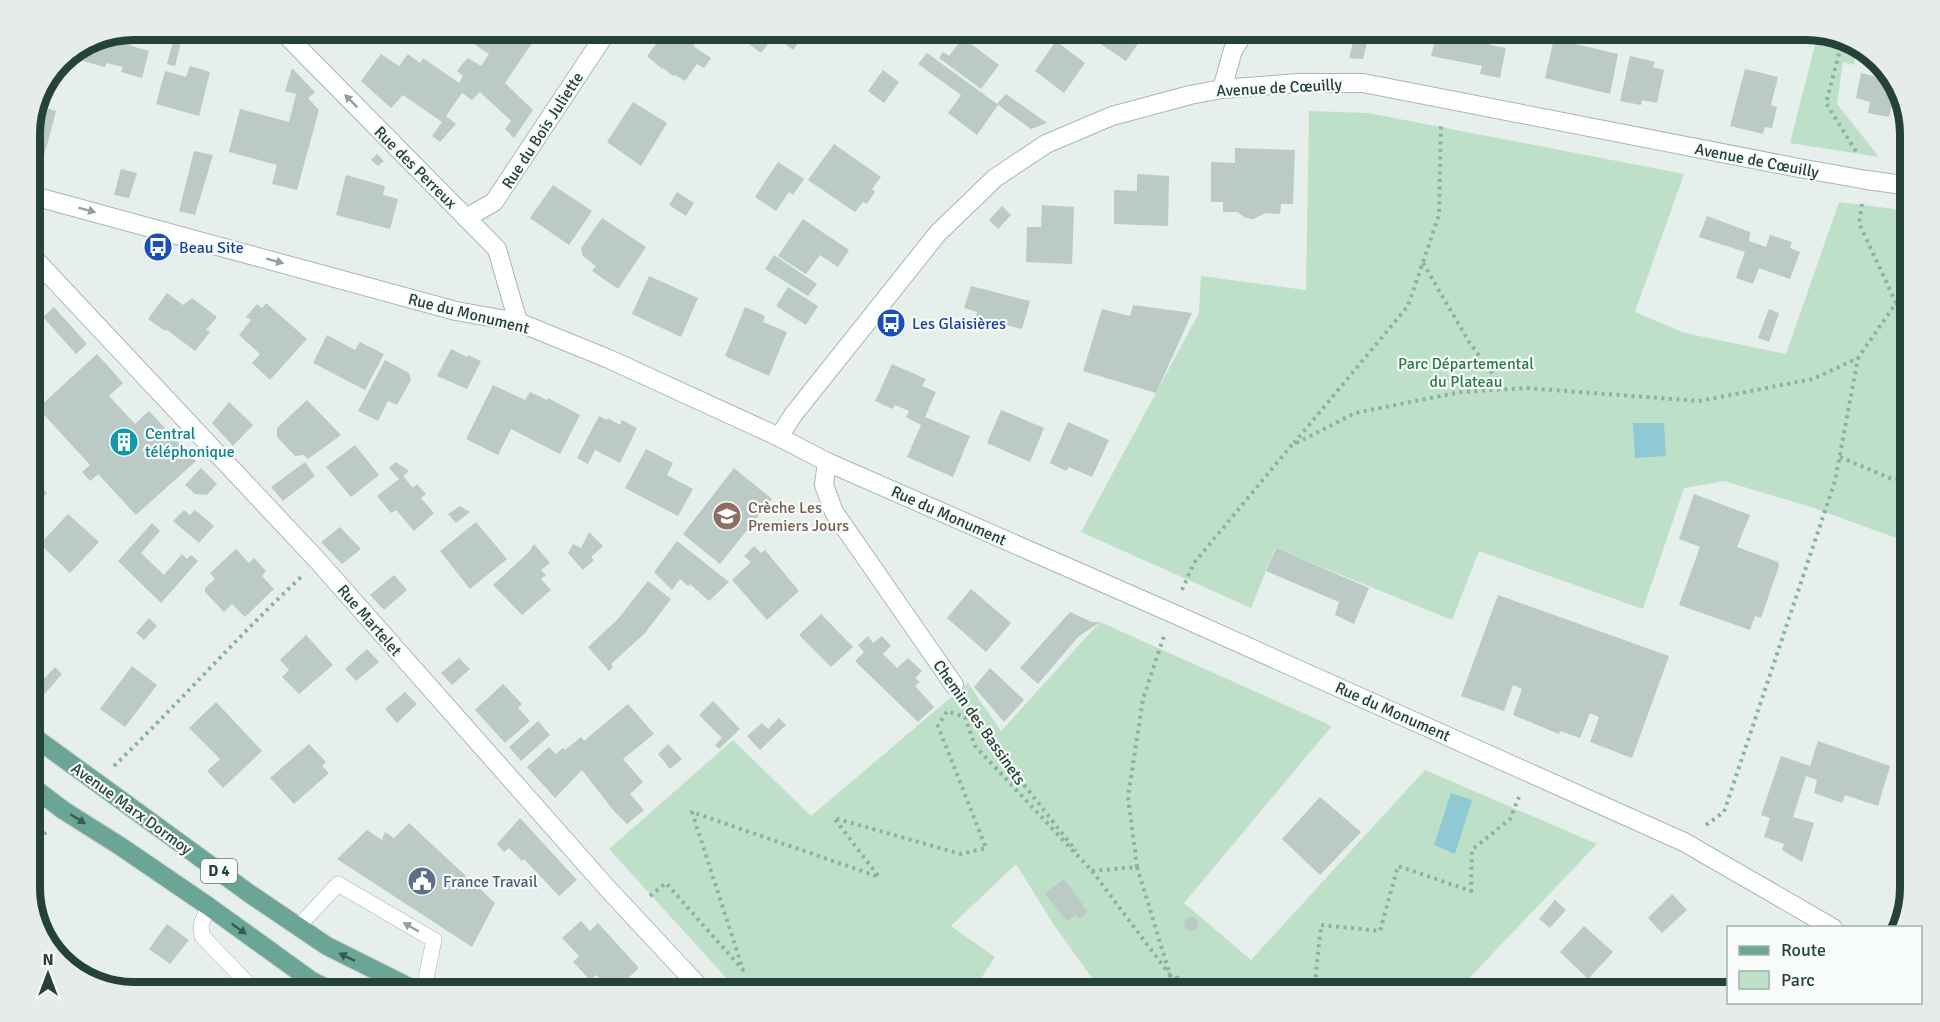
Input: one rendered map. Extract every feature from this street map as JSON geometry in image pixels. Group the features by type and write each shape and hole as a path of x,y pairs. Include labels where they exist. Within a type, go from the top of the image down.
{"main road":[{"name":"Avenue Marx Dormoy","path":"41,742 298,927 327,946 399,982"},
{"name":"D 4","path":"41,793 208,906 314,982"}],"street":[{"name":"Rue des Perreux","path":"291,40 496,249 518,322"},
{"name":"Rue du Bois Juliette","path":"466,218 494,202 601,40"},
{"path":"1222,89 1233,50 1240,40"},
{"name":"Avenue de Cœuilly","path":"779,437 793,415 938,233 994,178 1046,144 1112,116 1161,101 1222,89 1297,83 1364,83 1844,176 1899,184"},
{"name":"Rue du Monument","path":"41,198 456,311 518,322 609,359 779,437 827,462 1172,612 1684,842 1831,926"},
{"name":"Rue Martelet","path":"41,266 318,561 608,889 695,982"},
{"name":"Chemin des Bassinets","path":"827,462 824,485 834,512 954,685"}],"lane":[{"path":"298,927 338,884 435,940 425,982"},
{"path":"208,906 201,925 202,936 246,982"}],"path":[{"path":"1841,47 1826,103 1860,158"},
{"path":"1174,982 1137,867 1128,796 1143,699 1172,612 1194,563 1408,306 1439,215 1442,99"},
{"path":"1864,196 1859,223 1899,306"},
{"path":"1423,262 1468,342 1504,389"},
{"path":"1684,842 1724,812 1835,481 1858,358 1896,303"},
{"path":"1291,446 1355,413 1461,392 1526,388 1699,401 1813,379 1858,358"},
{"path":"1840,457 1892,479 1899,479"},
{"path":"110,771 257,618 308,571"},
{"name":"Chemin des Bassinets","path":"954,685 985,735 1170,975 1179,982"},
{"path":"648,898 666,883 743,970 692,812 879,877 834,818 961,854 986,848 938,726 947,711 965,717 975,746 1092,872 1137,867"},
{"path":"1315,982 1321,925 1380,931 1398,866 1471,891 1472,850 1510,819 1530,772"},
{"path":"41,838 53,823"},
{"path":"1170,975 1189,982"}],"green space":[{"path":"1816,41 1836,45 1856,55 1854,65 1843,62 1837,104 1879,157 1790,143"},
{"name":"Parc Départemental du Plateau","path":"1309,111 1368,113 1684,174 1635,312 1685,333 1786,354 1839,202 1899,210 1900,539 1811,507 1724,481 1684,488 1643,609 1479,551 1452,620 1275,548 1251,608 1081,532 1199,313 1201,276 1306,290"},
{"path":"1100,622 1332,726 1184,903 1251,960 1425,770 1597,844 1466,982 1095,982 1054,925 1016,864 951,926 995,957 979,982 730,982 609,849 733,740 811,816 968,683 1001,731"}],"water":[{"path":"1633,423 1664,423 1666,456 1635,458"},
{"path":"1451,793 1472,800 1455,854 1434,845"}],"building":[{"path":"173,40 182,40 175,66 167,64"},
{"path":"468,40 534,40 505,83 533,110 514,138 505,129 511,121 480,92 472,100 462,93 446,116 456,124 440,142 432,136 442,122 403,95 391,108 361,81 381,54 399,66 408,54 420,63 423,58 459,83 463,76 457,71 468,58 481,66 489,54"},
{"path":"659,40 698,40 693,46 711,58 704,68 697,64 685,81 662,69 647,56"},
{"path":"743,40 764,40 769,43 761,53"},
{"path":"780,40 800,40 793,50"},
{"path":"961,40 966,40 999,65 981,89 939,58 943,52 949,56"},
{"path":"1094,40 1141,40 1126,61"},
{"path":"1354,40 1368,40 1363,59 1349,58"},
{"path":"1417,40 1491,40 1490,45 1506,48 1500,78 1480,74 1482,66 1431,56 1434,44"},
{"path":"1554,40 1618,54 1610,94 1545,78"},
{"path":"1056,41 1085,63 1064,93 1035,71"},
{"path":"116,42 149,51 142,78 121,72 123,67 106,63 105,67 78,60 88,53"},
{"path":"927,53 997,104 1006,94 1047,123 1031,129 998,105 977,135 948,113 961,95 918,64"},
{"path":"1630,56 1655,62 1653,67 1664,70 1657,103 1642,100 1641,105 1620,101"},
{"path":"190,66 210,72 199,116 156,104 165,71 186,77"},
{"path":"292,68 315,92 308,98 319,110 297,190 272,184 277,165 229,152 240,109 289,122 296,94 285,91"},
{"path":"1745,69 1778,77 1771,105 1777,107 1772,128 1765,127 1763,134 1730,126"},
{"path":"883,70 899,82 884,103 868,91"},
{"path":"1861,73 1880,78 1893,100 1889,117 1868,113 1870,102 1856,98"},
{"path":"633,102 667,123 641,166 607,142"},
{"path":"45,108 56,111 41,167 41,128 44,110"},
{"path":"834,144 881,177 872,189 875,192 867,204 863,202 855,212 808,180"},
{"path":"1235,148 1295,150 1293,204 1281,204 1280,214 1266,213 1253,219 1246,218 1237,212 1223,212 1223,202 1211,202 1211,162 1235,163"},
{"path":"194,151 213,155 195,215 179,211"},
{"path":"377,154 384,161 378,166 371,160"},
{"path":"778,162 804,179 793,195 789,192 776,211 755,197"},
{"path":"121,169 137,173 129,198 114,195"},
{"path":"1137,174 1169,176 1168,226 1114,224 1114,190 1137,191"},
{"path":"346,175 385,186 383,195 398,199 390,229 336,215"},
{"path":"553,185 592,211 569,245 530,218"},
{"path":"677,192 694,203 686,216 669,205"},
{"path":"1042,205 1074,207 1072,264 1026,262 1027,227 1041,227"},
{"path":"1002,206 1011,215 998,229 989,220"},
{"path":"1707,216 1750,232 1749,241 1766,247 1770,235 1792,242 1790,248 1800,252 1790,279 1759,268 1753,284 1736,278 1745,252 1699,237"},
{"path":"602,218 646,247 618,289 592,271 596,266 583,256 581,248"},
{"path":"803,219 849,250 838,267 820,255 806,274 778,256"},
{"path":"774,255 817,284 808,296 765,269"},
{"path":"649,276 698,298 681,337 632,314"},
{"path":"971,286 1030,301 1022,329 976,317 977,312 964,308"},
{"path":"788,287 818,306 806,325 776,306"},
{"path":"167,293 183,305 192,298 217,317 206,330 210,332 195,351 148,319"},
{"path":"266,303 307,339 270,380 252,363 260,354 239,335 251,320 246,317 257,304 262,308"},
{"path":"1133,305 1192,313 1156,393 1083,371 1102,309 1130,316"},
{"path":"54,307 87,344 76,354 43,317"},
{"path":"745,307 765,316 763,322 787,332 769,376 725,356"},
{"path":"1769,309 1779,313 1769,342 1758,338"},
{"path":"327,335 355,350 360,342 384,354 365,390 313,363"},
{"path":"451,349 481,361 467,389 437,376"},
{"name":"Central téléphonique","path":"97,354 123,383 109,396 135,424 149,411 196,461 136,515 98,474 90,481 82,472 90,465 41,411 41,405"},
{"path":"385,360 409,373 411,380 397,405 388,401 378,421 358,411"},
{"path":"892,364 926,379 922,386 936,392 925,417 970,436 953,477 907,457 921,425 906,417 909,411 895,405 893,409 875,401"},
{"path":"493,385 525,400 530,392 547,400 548,398 580,415 560,454 511,429 498,455 466,439"},
{"path":"307,400 341,435 308,459 304,455 295,456 277,437 277,428"},
{"path":"229,402 253,425 233,446 212,423"},
{"path":"1001,410 1044,428 1030,462 987,443"},
{"path":"599,416 620,425 622,420 637,428 620,463 595,450 588,464 577,458"},
{"path":"1068,422 1109,440 1092,477 1069,467 1066,471 1050,463"},
{"path":"355,445 379,475 351,497 326,467"},
{"path":"646,449 673,463 667,475 693,489 678,516 625,488"},
{"path":"305,462 315,476 283,501 271,487"},
{"path":"396,462 409,471 403,476 413,488 417,484 426,494 421,498 434,513 414,531 396,510 391,513 377,496 399,479 389,468"},
{"path":"201,468 217,484 207,495 195,494 185,485"},
{"name":"Crèche Les Premiers Jours","path":"734,468 772,499 720,564 683,534"},
{"path":"41,487 47,493 41,499"},
{"path":"1694,494 1750,515 1737,547 1778,562 1779,566 1761,618 1755,616 1750,630 1679,605 1700,547 1679,539"},
{"path":"460,506 470,512 456,523 448,514"},
{"path":"184,510 190,515 195,510 214,526 199,543 173,521"},
{"path":"68,514 99,542 70,573 41,543"},
{"path":"476,522 507,559 470,589 440,551"},
{"path":"152,523 160,531 141,553 164,575 182,554 187,559 191,555 198,561 161,603 118,561"},
{"path":"340,527 361,549 342,564 321,542"},
{"path":"589,532 603,546 591,557 594,560 583,570 568,553 573,544 581,548"},
{"path":"677,541 729,582 709,601 690,584 688,586 680,579 672,590 654,572"},
{"path":"534,544 550,563 541,570 546,575 541,579 551,590 522,615 493,585 529,552"},
{"path":"754,546 761,553 765,550 799,591 767,620 732,580 751,562 744,556"},
{"path":"1276,548 1369,588 1354,624 1335,615 1339,602 1266,571"},
{"path":"236,549 249,563 254,558 266,571 262,576 274,589 245,617 232,604 224,612 205,592 205,588 215,579 210,573"},
{"path":"394,575 407,590 384,610 370,595"},
{"path":"648,581 671,599 645,633 611,664 613,667 609,671 588,647 618,619"},
{"path":"971,589 1011,623 986,652 947,618"},
{"path":"1498,595 1669,656 1632,758 1590,742 1599,717 1590,713 1580,738 1560,731 1559,734 1513,715 1522,689 1513,685 1504,711 1461,696"},
{"path":"1070,612 1092,622 1100,622 1078,637 1038,684 1020,668"},
{"path":"821,614 853,647 831,667 799,635"},
{"path":"149,618 157,626 144,640 136,633"},
{"path":"306,635 333,665 299,694 282,677 289,670 280,660"},
{"path":"868,636 873,643 882,636 891,646 883,654 897,668 908,658 922,671 915,678 920,682 915,686 934,707 918,722 855,661 864,652 858,645"},
{"path":"367,649 379,662 356,681 345,669"},
{"path":"459,658 470,669 452,685 441,673"},
{"path":"132,666 157,685 125,727 100,709"},
{"path":"55,667 62,674 41,698 41,675 45,678"},
{"path":"990,668 1024,700 1004,722 974,687"},
{"path":"503,684 522,704 518,708 530,721 505,743 475,710"},
{"path":"405,692 417,704 397,723 385,709"},
{"path":"713,701 740,729 719,749 715,745 722,738 699,715"},
{"path":"216,702 262,751 223,788 207,771 220,759 189,728"},
{"path":"628,704 654,734 623,759 643,782 630,794 644,810 627,824 582,770 555,798 527,767 549,747 556,754 581,737 584,741"},
{"path":"779,718 786,725 760,750 747,736 762,723 768,729"},
{"path":"538,721 550,735 521,761 509,747"},
{"path":"1818,741 1890,766 1878,806 1845,795 1842,803 1814,793 1817,780 1806,776 1793,817 1814,823 1802,862 1782,850 1784,844 1764,837 1770,818 1761,815 1781,756 1810,766"},
{"path":"309,744 326,762 322,766 329,773 294,804 270,778"},
{"path":"668,744 682,759 670,769 658,754"},
{"path":"1320,797 1361,832 1320,875 1282,839"},
{"path":"520,818 577,880 559,896 524,859 522,861 509,848 504,852 497,844"},
{"name":"France Travail","path":"409,823 495,903 472,947 337,859 367,830 382,840 385,832 394,838"},
{"path":"1064,879 1088,912 1079,919 1076,915 1067,921 1045,893"},
{"path":"1672,894 1687,910 1662,933 1648,918"},
{"path":"1555,900 1566,910 1550,928 1539,919"},
{"path":"1191,917 1196,919 1198,924 1196,929 1191,931 1186,929 1184,924 1186,919"},
{"path":"581,921 590,931 598,923 639,968 624,982 603,982 596,975 590,980 573,962 579,956 562,938"},
{"path":"167,924 189,940 170,964 149,949"},
{"path":"1584,926 1613,952 1588,979 1560,952"}],"place":[{"name":"Beau Site","path":"158,247"},
{"name":"Les Glaisières","path":"891,323"},
{"name":"Central téléphonique","path":"124,442"},
{"name":"Crèche Les Premiers Jours","path":"727,516"},
{"name":"France Travail","path":"422,881"}]}
